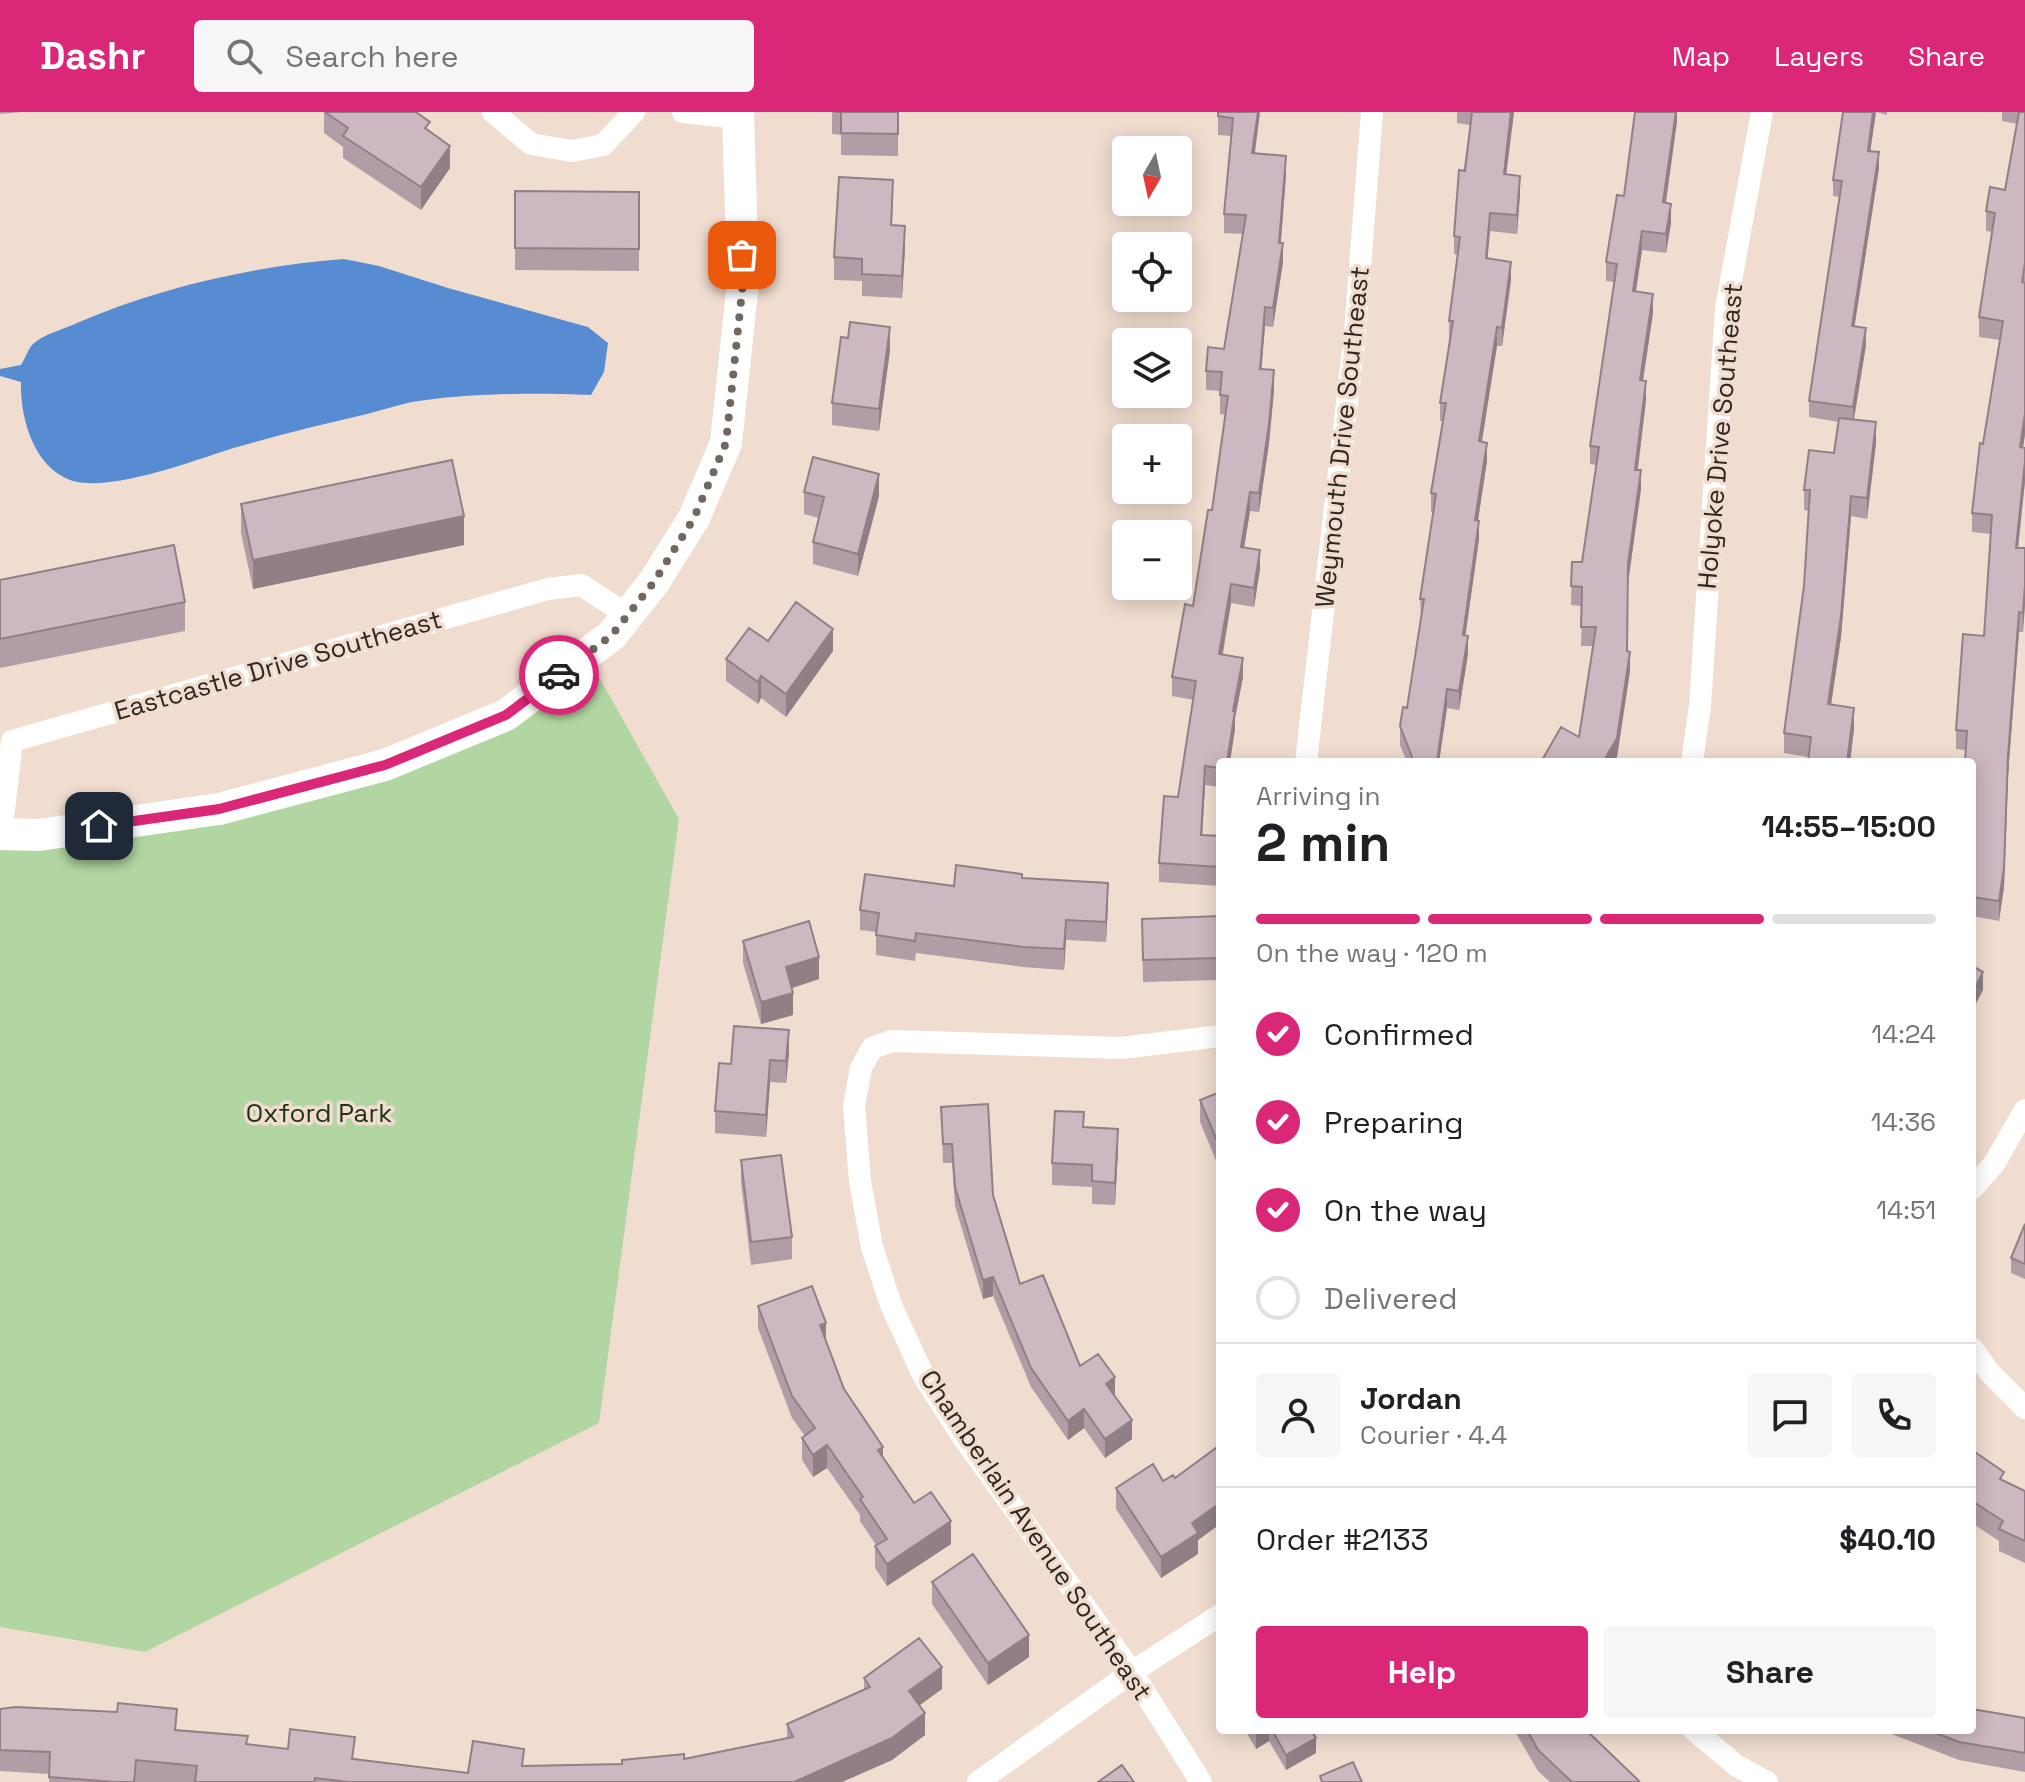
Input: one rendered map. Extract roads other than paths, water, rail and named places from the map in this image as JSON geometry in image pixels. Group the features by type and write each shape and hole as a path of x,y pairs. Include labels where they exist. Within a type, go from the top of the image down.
{"street":[{"path":"493,112 531,144 572,151 603,145 634,112"},
{"name":"Eastcastle Drive Southeast","path":"628,615 581,585 548,589 12,741 0,834 39,835 219,809 385,765 506,715 612,635 628,615 654,582 694,518 726,443 743,282 738,115 683,112"},
{"name":"Weymouth Drive Southeast","path":"1306,758 1355,332 1372,112"},
{"name":"Holyoke Drive Southeast","path":"1693,758 1701,691 1726,308 1762,112"},
{"name":"Chamberlain Avenue Southeast","path":"1201,1782 1132,1672 962,1436 924,1377 891,1305 872,1247 860,1181 854,1106 861,1068 872,1048 892,1041 1121,1048 1216,1036"},
{"path":"1976,1184 1994,1164 2025,1110"},
{"path":"1976,1354 1989,1372 2025,1408"},
{"path":"978,1782 1132,1672 1216,1618"},
{"path":"1699,1734 1737,1766 1767,1782"}],"water":[{"path":"344,259 379,266 588,327 608,343 604,372 591,395 487,395 419,401 269,438 129,479 87,483 70,480 47,464 26,425 21,382 0,376 0,369 21,365 31,346 43,337 141,299 241,273"}],"park label":[{"name":"Oxford Park","path":"319,1113"}]}
